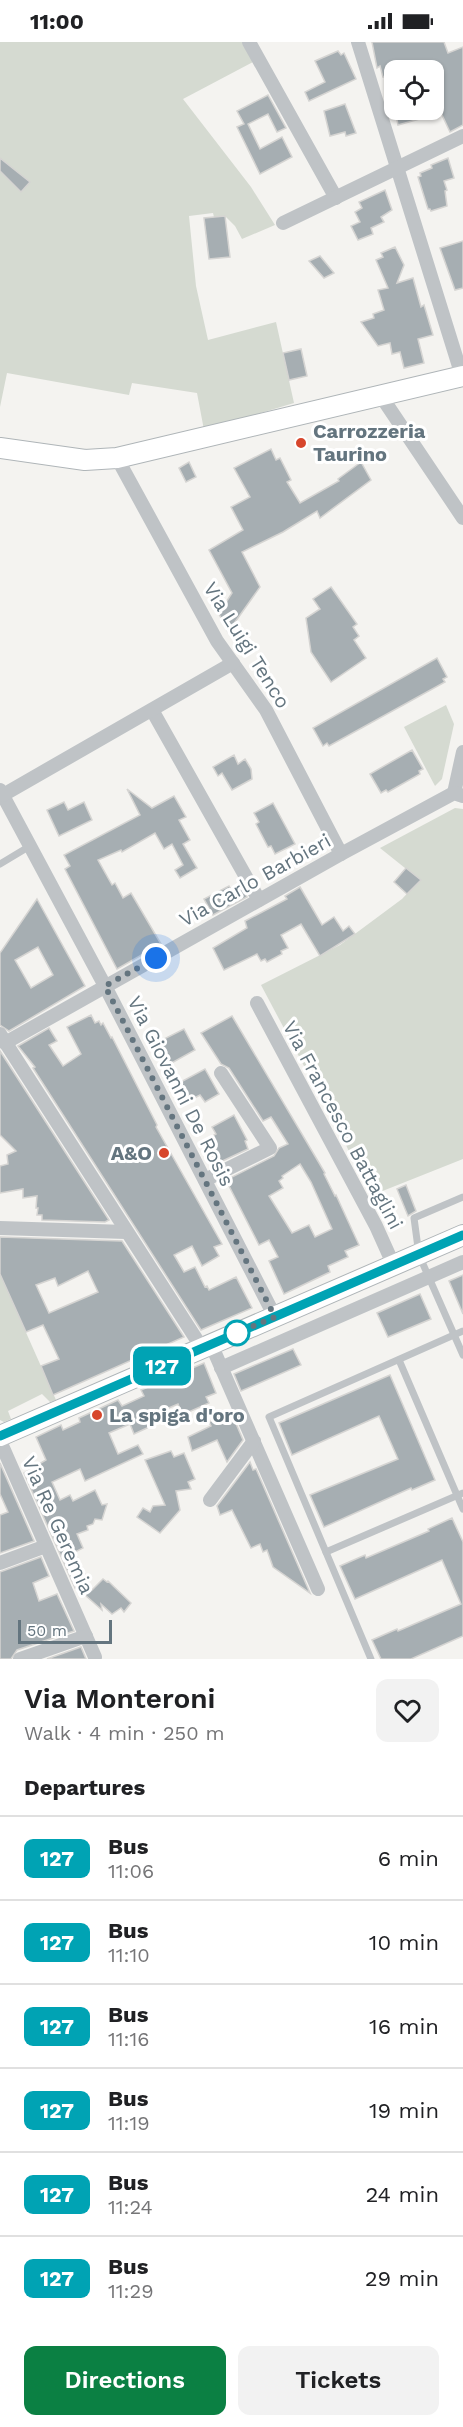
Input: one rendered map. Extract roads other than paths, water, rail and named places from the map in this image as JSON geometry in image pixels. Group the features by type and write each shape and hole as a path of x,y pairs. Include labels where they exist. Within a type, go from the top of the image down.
{"main road":[{"path":"0,448 85,460 117,458 463,376"},
{"path":"0,1436 463,1235"}],"street":[{"path":"249,42 336,198"},
{"path":"358,42 463,376"},
{"path":"283,224 463,136"},
{"path":"381,396 463,518"},
{"name":"Via Luigi Tenco","path":"117,458 217,641 266,710 341,854"},
{"path":"1,794 233,663"},
{"path":"152,710 259,900"},
{"path":"458,794 463,752"},
{"name":"Via Giovanni De Rosis","path":"1,794 105,986 275,1317"},
{"name":"Via Carlo Barbieri","path":"3,1038 105,986 341,854 458,794"},
{"name":"Via Francesco Battaglini","path":"257,1003 376,1226 394,1266"},
{"path":"3,1038 126,1232 221,1368 318,1589"},
{"path":"205,1180 270,1148 221,1073"},
{"path":"0,1228 126,1232"},
{"path":"221,1368 463,1262"},
{"name":"Via Re Geremia","path":"0,1441 95,1657"},
{"path":"210,1500 254,1441"},
{"path":"0,1563 46,1546"},
{"path":"20,1659 86,1636"}],"lane":[{"path":"0,864 30,846"},
{"path":"463,1197 414,1218 419,1255 463,1355"},
{"path":"371,1659 269,1418 463,1331"},
{"path":"399,1360 460,1494 463,1509"},
{"path":"326,1552 460,1494"}],"place":[{"name":"Carrozzeria Taurino","path":"301,443"},
{"name":"A&O","path":"164,1153"},
{"name":"La spiga d'oro","path":"97,1415"}]}
